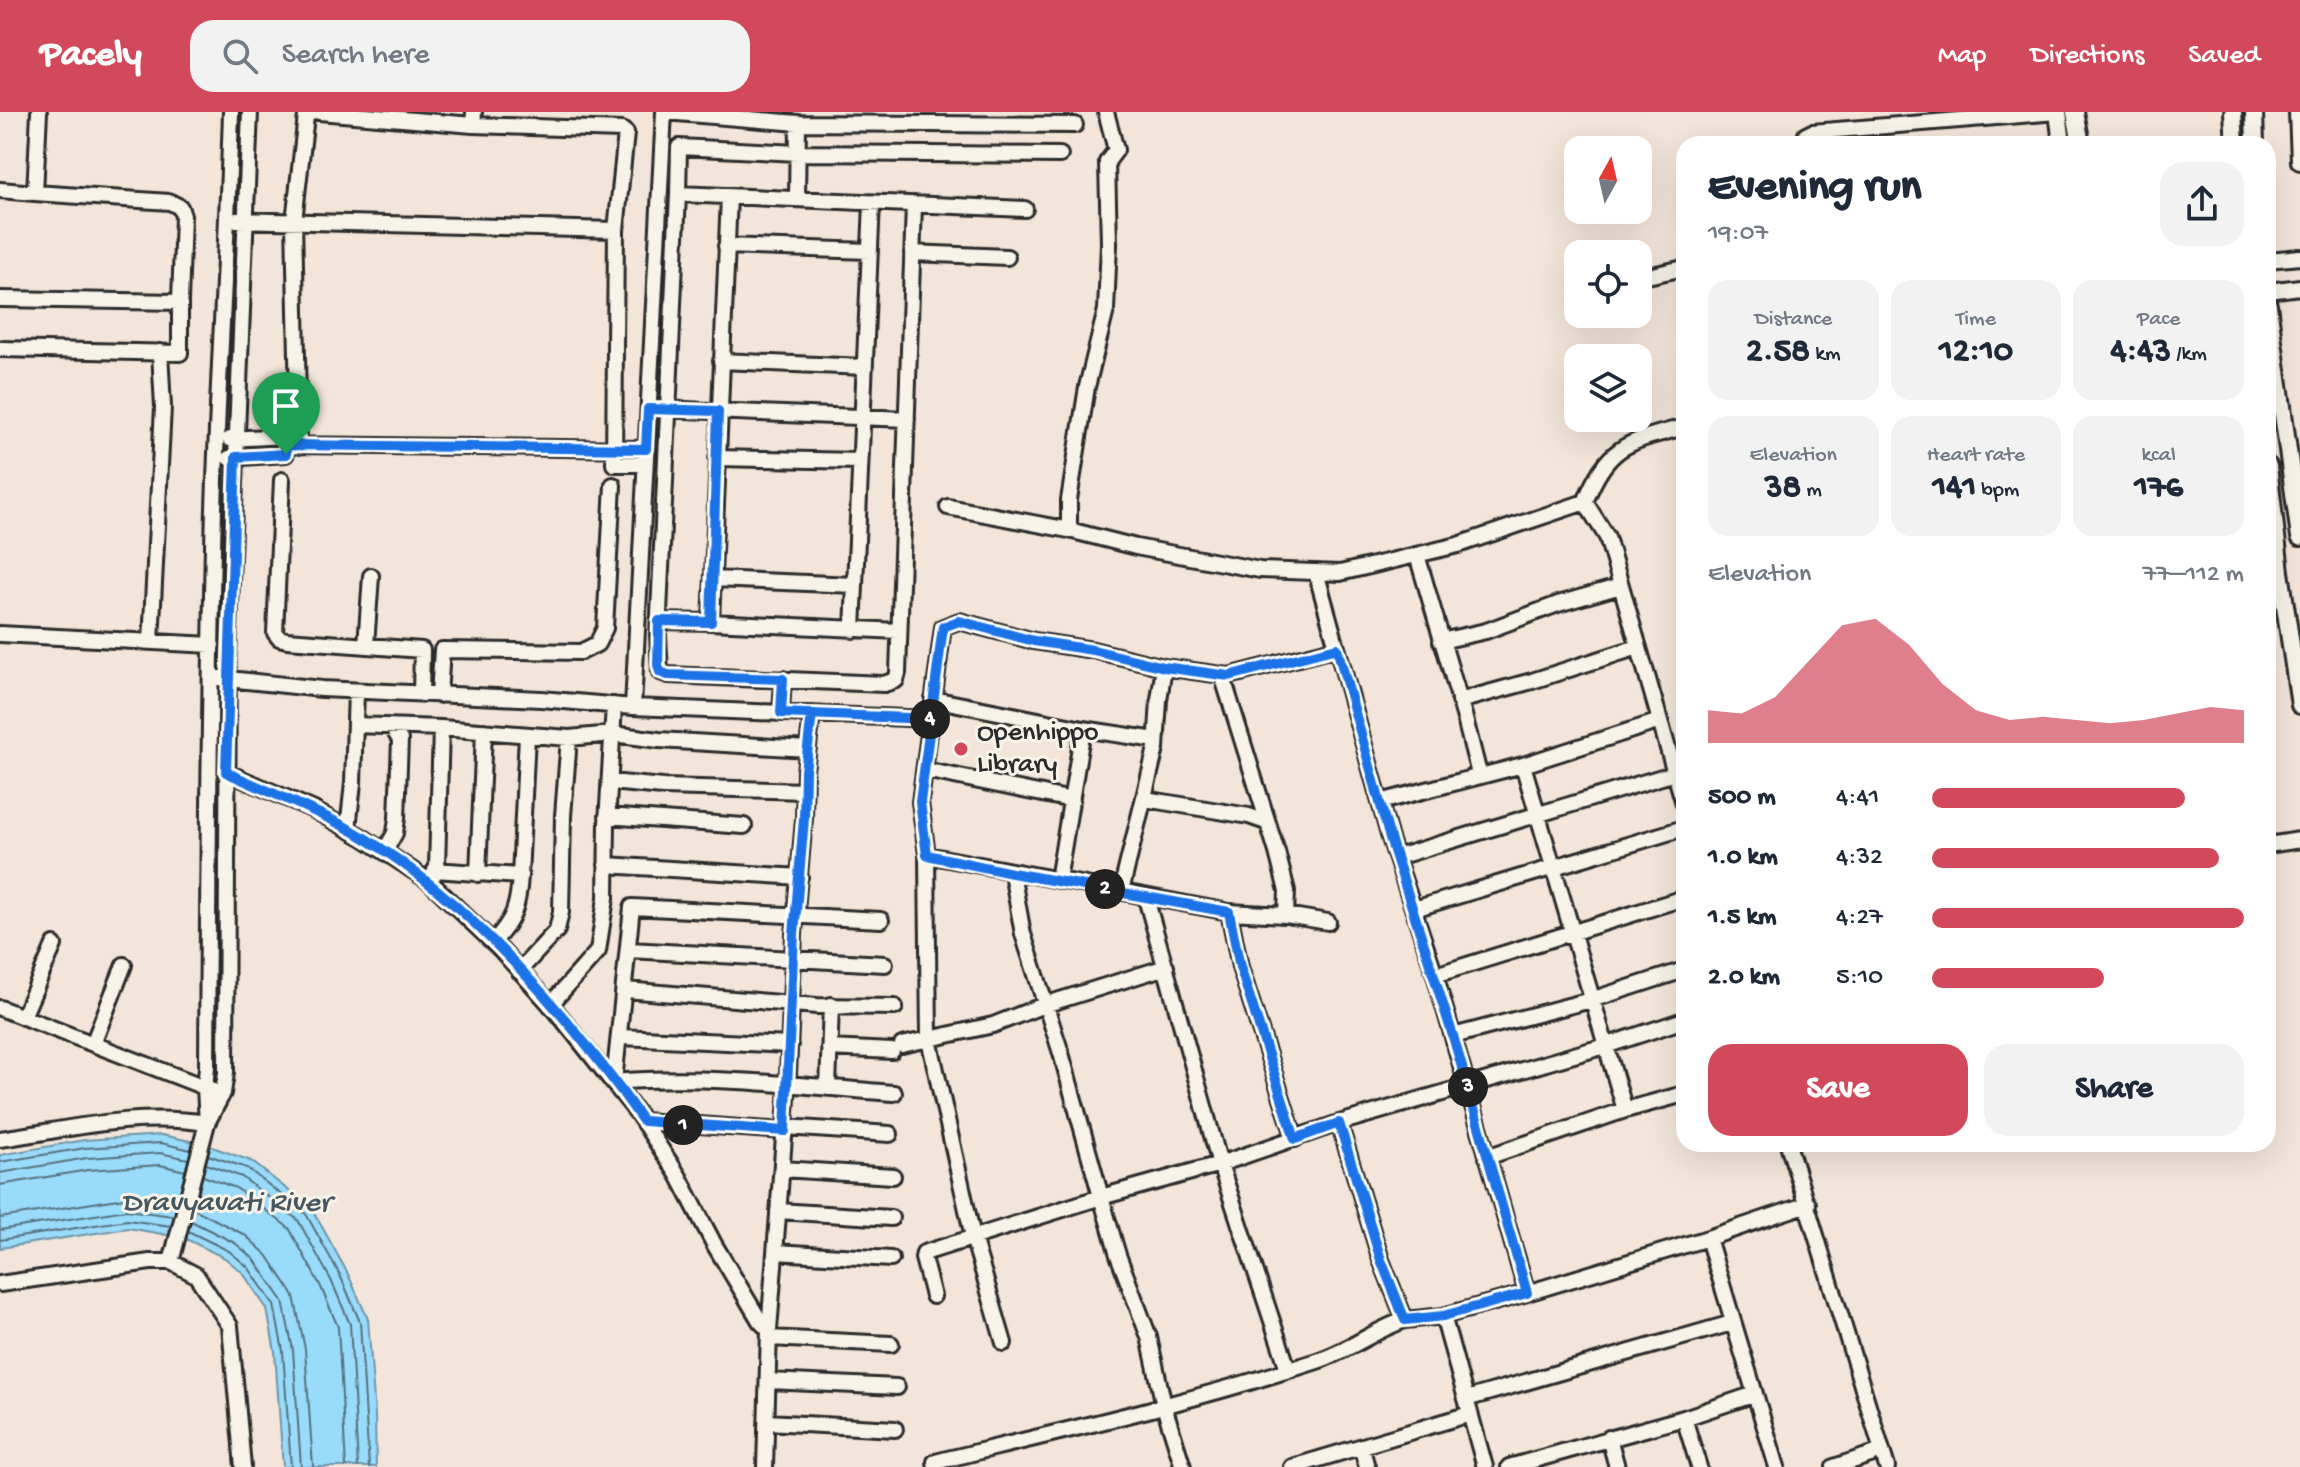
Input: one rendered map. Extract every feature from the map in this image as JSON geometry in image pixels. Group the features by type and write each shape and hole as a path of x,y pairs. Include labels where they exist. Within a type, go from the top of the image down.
{"main road":[{"path":"2058,112 2061,136"},
{"path":"2075,112 2080,136"},
{"path":"2233,112 2234,136"},
{"path":"2254,112 2255,136"},
{"path":"2298,112 2300,161"},
{"path":"2276,363 2300,537"},
{"path":"2276,537 2300,705"}],"street":[{"path":"35,193 39,112"},
{"path":"207,1123 211,678 217,439 231,112"},
{"path":"171,1262 207,1123 223,1093 227,965 228,678 250,112"},
{"path":"217,459 286,454 292,446 294,221 306,116 312,112"},
{"path":"319,112 474,118 622,130 626,133 616,230 614,449"},
{"path":"633,707 664,112 798,123 904,118 1075,125"},
{"path":"1069,530 1069,500 1087,387 1106,310 1109,244 1107,162 1116,150 1106,112"},
{"path":"1806,136 1812,132 2058,112"},
{"path":"797,199 798,123"},
{"path":"914,204 896,680 884,684 668,675 660,672 659,621 679,147 798,153 1060,155"},
{"path":"0,190 170,202 180,207 183,216 180,353 0,349"},
{"path":"678,194 1025,209"},
{"path":"711,622 729,196"},
{"path":"853,630 872,203"},
{"path":"227,220 616,230"},
{"path":"726,246 870,251"},
{"path":"912,253 1007,257"},
{"path":"2276,259 2300,257"},
{"path":"1652,275 1676,270"},
{"path":"2276,290 2300,287"},
{"path":"0,299 180,302"},
{"path":"151,642 163,407 160,352"},
{"path":"721,361 865,367"},
{"path":"648,409 907,419"},
{"path":"948,507 1260,570 1340,573 1458,545 1585,502 1610,455 1643,438 1676,429"},
{"path":"217,439 285,436 292,446"},
{"path":"292,446 614,449 645,457"},
{"path":"717,458 860,461"},
{"path":"282,480 275,633 279,638 422,650 581,652 597,644 605,628 613,485"},
{"path":"1585,502 1607,537 1676,776"},
{"path":"1417,555 1479,774"},
{"path":"1316,572 1380,802 1435,975 1527,1293"},
{"path":"366,645 371,576"},
{"path":"713,579 855,585"},
{"path":"1441,641 1486,631 1558,604 1621,586"},
{"path":"659,621 899,631"},
{"path":"1004,1343 973,1237 929,1039 927,855 920,802 943,627 959,621 1034,641 1093,650 1164,667 1222,675 1249,672 1337,648"},
{"path":"0,634 212,645"},
{"path":"1459,701 1638,647"},
{"path":"421,694 422,650"},
{"path":"439,695 442,650"},
{"path":"1121,891 1145,799 1156,740 1164,667"},
{"path":"1222,675 1277,852 1287,891 1286,915"},
{"path":"211,678 322,689 541,699 633,707 931,719"},
{"path":"781,713 783,679"},
{"path":"348,829 356,691"},
{"path":"933,699 1156,740"},
{"path":"550,1005 598,951 606,898 614,705"},
{"path":"765,1467 769,1334 812,714"},
{"path":"1380,802 1523,765 1660,721"},
{"path":"355,725 569,738 613,734 659,740 808,749"},
{"path":"385,851 395,833 397,818 400,740 392,727"},
{"path":"433,876 441,728"},
{"path":"1058,880 1083,729"},
{"path":"478,874 484,731"},
{"path":"493,942 510,924 517,907 527,735"},
{"path":"519,971 557,930 561,912 563,816 569,738"},
{"path":"1523,765 1625,1110"},
{"path":"925,770 1072,800"},
{"path":"226,772 314,810 433,876 550,1005 643,1121 678,1175 714,1244 769,1334"},
{"path":"1397,857 1675,773"},
{"path":"610,782 663,787 805,791"},
{"path":"1145,799 1202,811 1249,816 1266,822"},
{"path":"607,816 744,826"},
{"path":"1414,909 1676,830"},
{"path":"2276,844 2300,840"},
{"path":"927,855 1229,912 1286,915 1328,922"},
{"path":"606,865 800,877"},
{"path":"1012,873 1023,934 1061,1053 1118,1255 1149,1337 1164,1406 1183,1467"},
{"path":"433,876 520,876"},
{"path":"1146,898 1220,1164 1288,1369"},
{"path":"1435,975 1676,901"},
{"path":"614,1082 632,907 881,920"},
{"path":"1229,912 1240,967 1295,1139"},
{"path":"23,1017 54,945"},
{"path":"629,950 885,964"},
{"path":"93,1044 124,965"},
{"path":"829,1048 897,1048 993,1025 1044,1005 1166,967"},
{"path":"1453,1036 1591,1000 1676,973"},
{"path":"625,990 791,1003 895,1007"},
{"path":"828,1088 831,1005"},
{"path":"0,1008 223,1093"},
{"path":"933,1296 924,1253 1101,1197 1220,1164 1339,1123 1676,1023"},
{"path":"621,1037 790,1045"},
{"path":"614,1082 665,1078 894,1093"},
{"path":"1487,1157 1625,1110 1676,1096"},
{"path":"0,1139 93,1122 150,1118 207,1123"},
{"path":"643,1121 890,1134"},
{"path":"1339,1123 1381,1260 1405,1320"},
{"path":"1791,1152 1887,1467"},
{"path":"782,1169 893,1176"},
{"path":"936,1467 935,1462 1164,1406 1288,1369 1350,1348 1383,1327 1405,1320 1443,1316 1527,1293 1808,1204"},
{"path":"778,1211 891,1218"},
{"path":"1708,1238 1777,1467"},
{"path":"776,1252 891,1259"},
{"path":"0,1284 150,1262 171,1262 196,1275 230,1326 243,1467"},
{"path":"1443,1316 1485,1467"},
{"path":"1466,1399 1732,1323"},
{"path":"769,1334 891,1344"},
{"path":"769,1381 897,1387"},
{"path":"1509,1467 1684,1418 1755,1394"},
{"path":"1292,1467 1470,1414"},
{"path":"1684,1418 1699,1467"},
{"path":"767,1422 895,1429"},
{"path":"1609,1438 1617,1467"},
{"path":"1361,1446 1367,1467"},
{"path":"1834,1467 1882,1451"}],"water":[{"name":"Dravyavati River","path":"162,1135 204,1144 251,1161 312,1209 347,1272 368,1319 376,1467 283,1467 275,1352 267,1309 243,1273 225,1258 184,1238 128,1228 0,1248 0,1155 84,1140"}],"place":[{"name":"Openhippo Library","path":"961,749"}],"route":[{"path":"286,454 236,457 226,772 314,810 364,838 430,882 501,950 603,1067 643,1121 785,1131 794,934 805,771 812,714 845,714 931,719 920,802 927,855 1229,912 1240,967 1295,1139 1339,1123 1381,1260 1405,1320 1443,1316 1527,1293 1429,955 1389,835 1337,648 1229,676 1164,667 1093,650 1034,641 959,621 943,627 931,719 883,716 845,714 781,713 783,679 668,675 660,672 658,665 659,621 711,622 718,411 648,409 646,449 285,445 286,454"}]}
